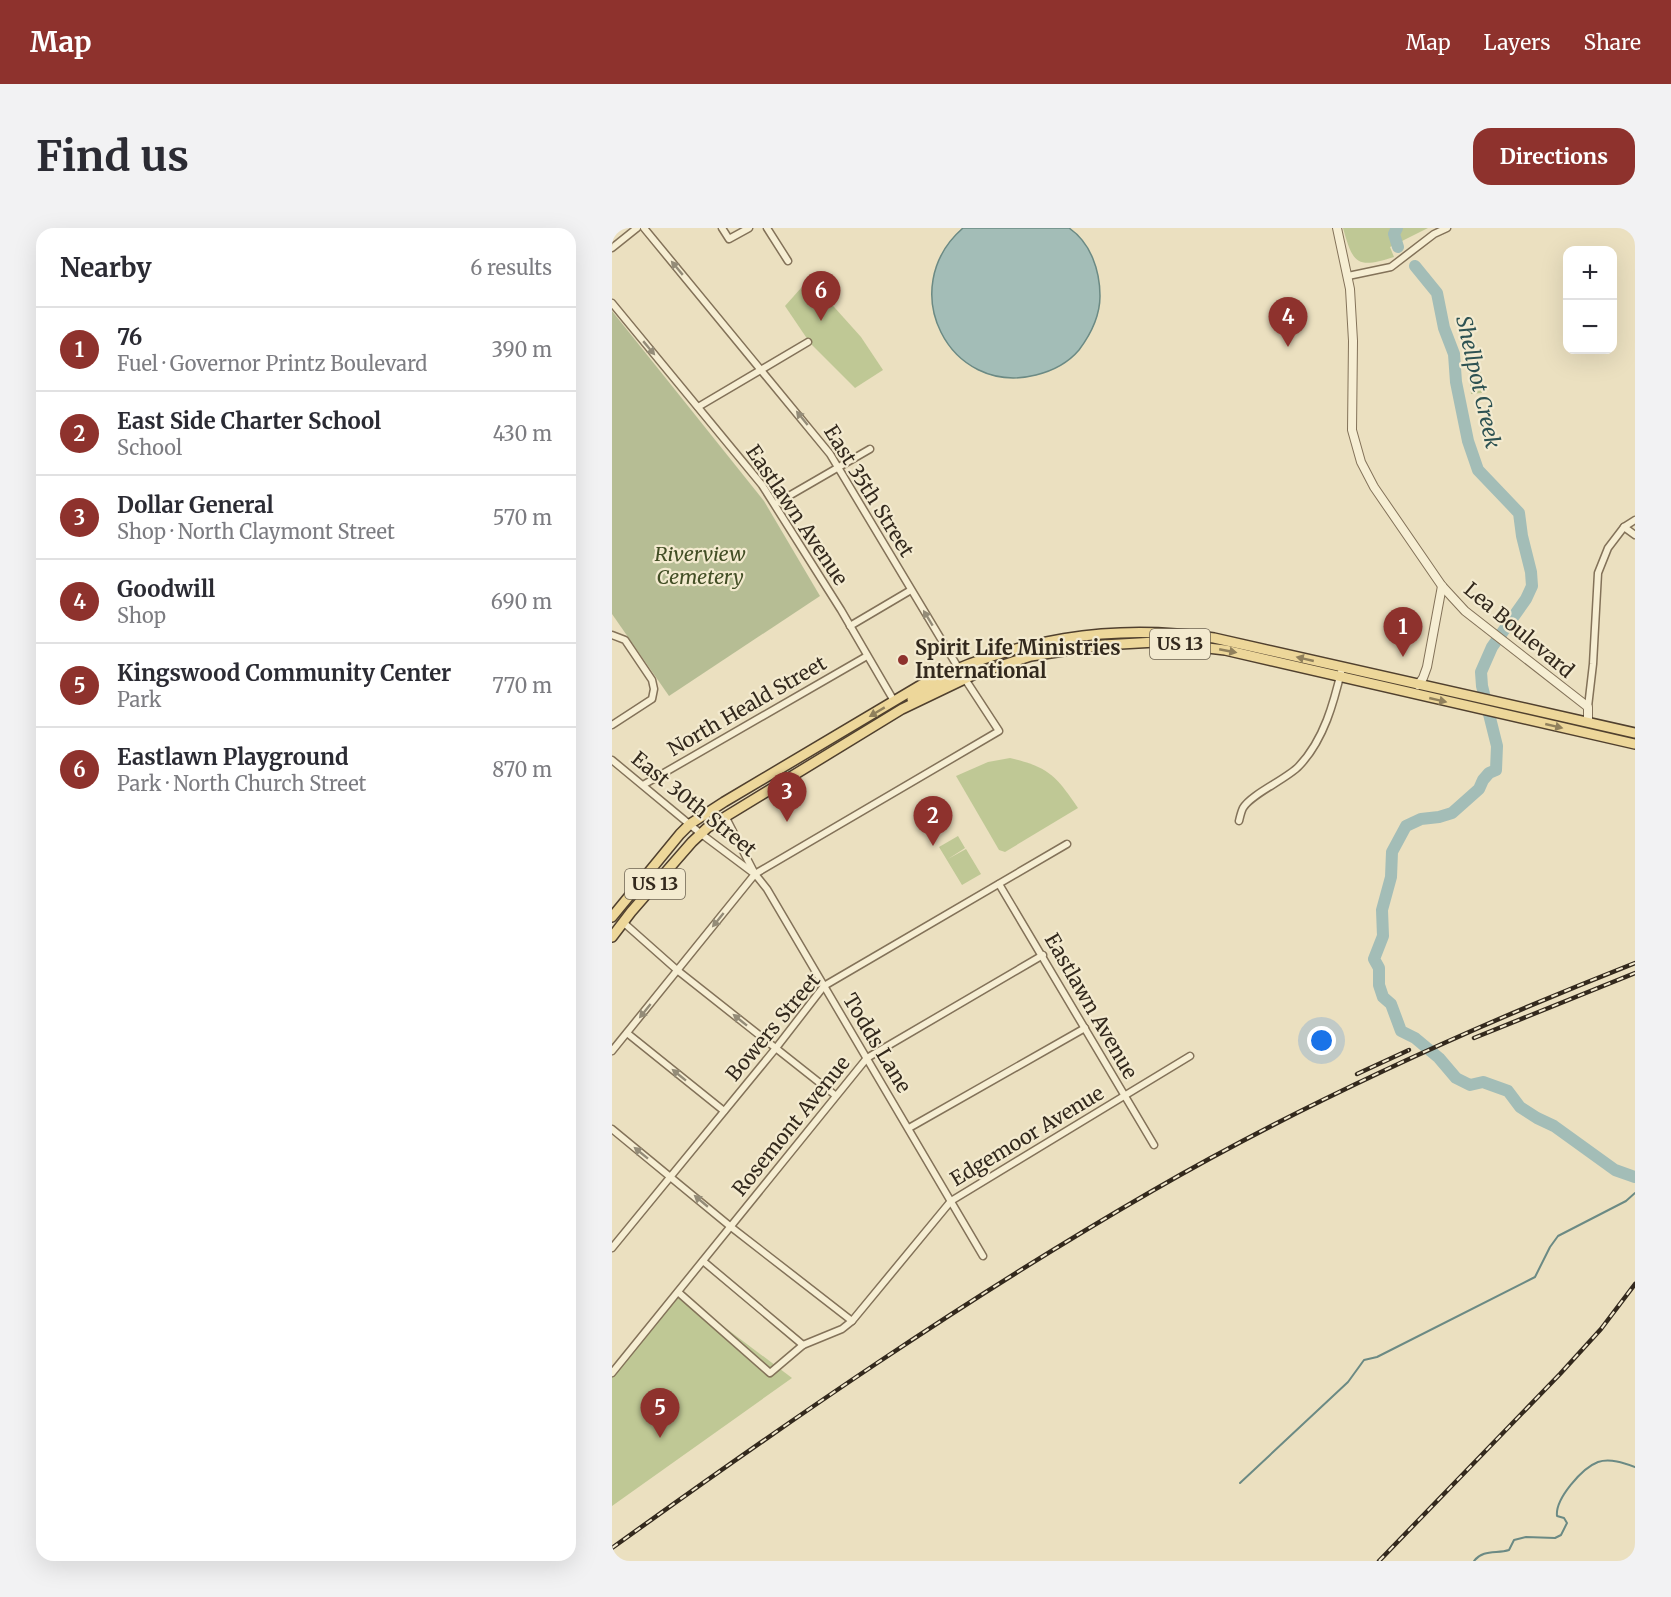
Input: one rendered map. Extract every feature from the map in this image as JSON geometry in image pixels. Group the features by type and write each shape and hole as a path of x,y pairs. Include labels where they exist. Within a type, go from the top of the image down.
{"main road":[{"name":"US 13","path":"612,917 690,824 921,685 998,653 1055,639 1138,632 1177,633 1215,638 1395,690 1635,744"},
{"name":"US 13","path":"612,937 700,833 725,816 902,709 965,679 1018,660 1052,652 1103,645 1156,642 1225,650 1341,673 1362,673 1635,733"},
{"path":"902,709 919,693 952,677 959,668"},
{"path":"1395,690 1418,685"}],"street":[{"path":"612,248 637,228"},
{"name":"East 35th Street","path":"644,228 824,445 965,679 999,731 755,874"},
{"path":"722,228 729,239 749,228"},
{"path":"767,228 788,261"},
{"path":"1337,228 1348,276 1353,341 1352,430 1361,462 1374,487 1442,586"},
{"path":"1348,276 1391,267 1434,234 1447,228"},
{"name":"Eastlawn Avenue","path":"612,303 775,504 894,701"},
{"path":"698,407 808,342"},
{"path":"775,504 870,449"},
{"path":"1588,722 1599,573 1608,548 1624,527 1635,520"},
{"path":"1624,527 1635,536"},
{"name":"Lea Boulevard","path":"1442,586 1465,611 1588,707"},
{"name":"Lea Boulevard","path":"1418,685 1427,667 1442,586"},
{"path":"850,626 911,590"},
{"path":"612,635 625,640 651,680 654,689 652,699 612,725"},
{"name":"North Heald Street","path":"643,785 867,656"},
{"path":"1239,821 1243,807 1298,767 1309,753 1331,709 1341,673"},
{"name":"East 30th Street","path":"612,760 700,833 755,874"},
{"name":"Todds Lane","path":"725,816 755,874 767,889 983,1256"},
{"name":"Bowers Street","path":"612,1248 824,986 1067,844"},
{"path":"612,1051 755,874"},
{"name":"Eastlawn Avenue","path":"999,884 1154,1146"},
{"path":"624,923 677,970 835,1095"},
{"name":"Rosemont Avenue","path":"612,1373 867,1058 1042,955"},
{"path":"909,1128 1085,1029"},
{"path":"627,1033 724,1112"},
{"name":"Edgemoor Avenue","path":"852,1321 951,1201 1190,1056"},
{"path":"612,1130 852,1321 842,1329 803,1344 771,1373 678,1292"},
{"path":"703,1261 803,1344"}],"green space":[{"path":"1343,228 1428,228 1390,247 1394,257 1364,263 1354,256"},
{"path":"809,279 861,337 883,370 855,388 810,343 785,306"},
{"name":"Riverview Cemetery","path":"612,311 764,501 820,596 669,696 612,614"},
{"path":"1480,369 1482,393 1471,394 1469,370"},
{"path":"1010,758 1034,765 1050,774 1064,788 1078,808 1005,852 999,850 956,776 988,762"},
{"path":"958,836 965,848 948,859 966,849 981,874 962,885 939,847"},
{"path":"678,1292 792,1378 612,1506 612,1373"}],"water":[{"path":"963,228 1069,228 1083,241 1096,267 1100,287 1100,304 1091,331 1079,350 1070,359 1036,375 1005,377 978,370 956,354 941,332 933,307 933,279 943,252"}],"waterway":[{"name":"Shellpot Creek","path":"1397,228 1394,234 1398,247"},
{"name":"Shellpot Creek","path":"1415,266 1437,293 1444,328 1454,354 1456,382 1468,441 1478,470 1519,513 1532,586 1526,599 1492,647 1481,672 1482,686 1497,746 1496,770 1489,773 1479,789 1452,813 1421,819 1406,826 1392,852 1391,877 1382,910 1383,936 1374,959 1379,968 1379,985 1383,997 1391,1004 1401,1031 1415,1038 1439,1058 1456,1078 1470,1085 1483,1082 1508,1091 1520,1107 1554,1126 1615,1170 1635,1177"},
{"path":"1240,1483 1348,1382 1364,1360 1377,1357 1535,1277 1558,1236 1626,1201 1635,1193"},
{"path":"1474,1561 1486,1553 1509,1550 1514,1540 1526,1537 1555,1538 1561,1535 1567,1523 1564,1518 1557,1516 1560,1501 1577,1477 1592,1465 1607,1461 1635,1467"}],"railway":[{"path":"612,1548 744,1454 945,1318 1152,1191 1269,1127 1389,1068 1450,1040 1635,963"},
{"path":"1474,1038 1635,973"},
{"path":"1357,1074 1409,1050"},
{"path":"1379,1561 1560,1374 1601,1329 1635,1284"}],"place":[{"name":"Eastlawn Playground","path":"821,321"},
{"name":"Goodwill","path":"1288,347"},
{"name":"76","path":"1403,657"},
{"name":"Spirit Life Ministries International","path":"903,660"},
{"name":"Dollar General","path":"787,822"},
{"name":"East Side Charter School","path":"933,846"},
{"name":"Kingswood Community Center","path":"660,1438"}]}
